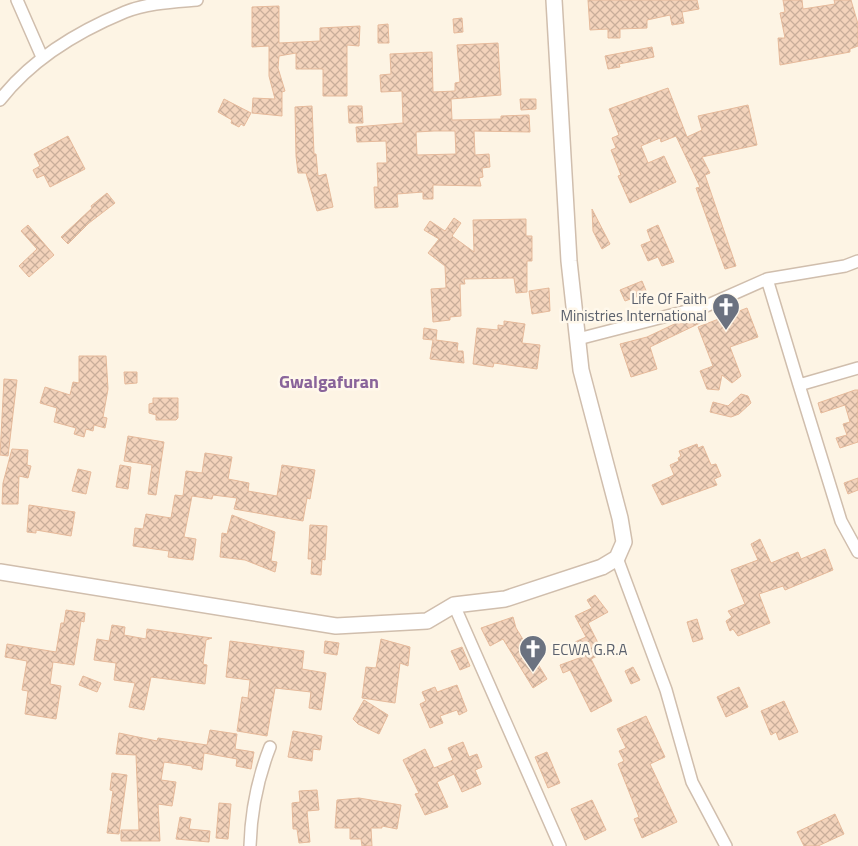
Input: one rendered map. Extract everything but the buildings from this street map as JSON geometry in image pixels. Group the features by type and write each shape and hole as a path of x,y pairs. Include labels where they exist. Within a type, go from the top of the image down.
{"street":[{"path":"17,0 42,57"},
{"path":"1,97 42,57 126,12 149,5 197,0"},
{"path":"0,572 336,626 427,621 454,605 506,598 602,567 617,558 624,542 620,518 581,370 568,261 554,0"},
{"path":"578,339 706,306 767,279 845,266 858,261"},
{"path":"767,279 841,521 858,552"},
{"path":"799,386 858,368"},
{"path":"617,558 666,690 692,782 726,846"},
{"path":"454,605 560,846"},
{"path":"250,846 251,816 258,777 270,747"}],"place":[{"name":"Life Of Faith Ministries International","path":"726,331"},
{"name":"ECWA G.R.A","path":"533,673"}],"district":[{"name":"Gwalgafuran","path":"329,381"}]}
